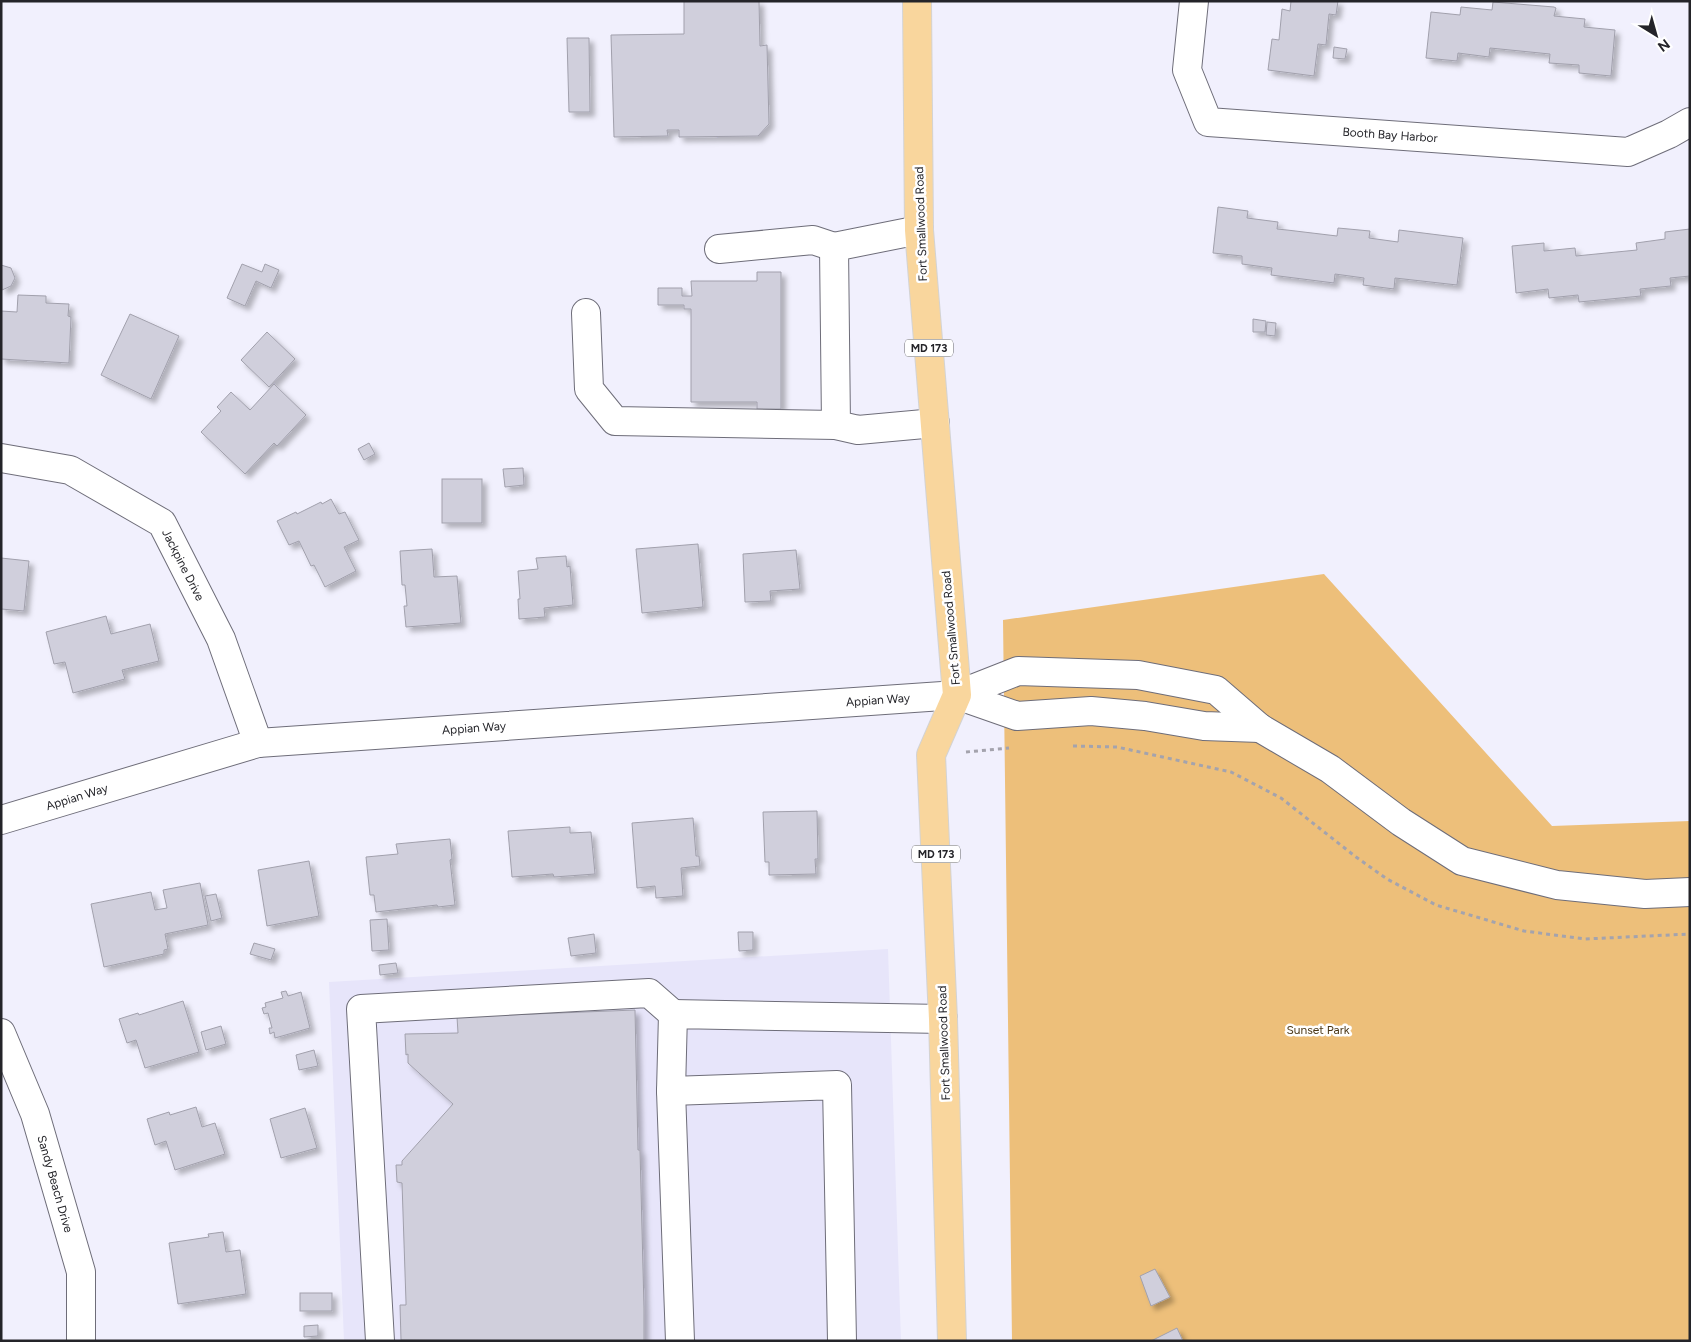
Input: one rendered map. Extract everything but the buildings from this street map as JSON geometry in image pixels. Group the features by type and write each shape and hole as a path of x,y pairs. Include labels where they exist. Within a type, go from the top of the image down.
{"main road":[{"name":"Fort Smallwood Road","path":"917,1 919,230 957,695 931,755 943,1019 952,1341"}],"street":[{"name":"Booth Bay Harbor","path":"1194,1 1187,70 1208,122 1628,152 1669,134 1690,122"},
{"path":"719,249 813,240 834,247 919,230"},
{"path":"834,247 836,425"},
{"path":"586,312 589,389 615,421 836,425 858,430 935,422"},
{"name":"Jackpine Drive","path":"1,458 70,470 162,523 221,640 258,742"},
{"path":"957,695 1018,671 1138,675 1216,690 1260,728 1330,769 1401,822 1462,861 1557,885 1645,894 1690,892"},
{"path":"957,695 1017,716 1091,711 1144,716 1204,726 1260,728"},
{"name":"Appian Way","path":"1,820 258,742 957,695"},
{"path":"380,1341 361,1009 649,993 673,1014 943,1019"},
{"path":"673,1014 671,1091 680,1341"},
{"name":"Sandy Beach Drive","path":"1,1033 35,1114 81,1272 81,1341"},
{"path":"671,1091 837,1085 842,1341"}],"path":[{"path":"1067,746 1116,747 1232,772 1281,798 1387,880 1436,905 1524,931 1585,939 1690,934"},
{"path":"931,755 1009,748"}],"shaded area":[{"path":"888,949 901,1341 344,1341 329,982"}],"green space":[{"name":"Sunset Park","path":"1324,574 1552,826 1690,821 1690,1341 1012,1341 1003,620"}]}
